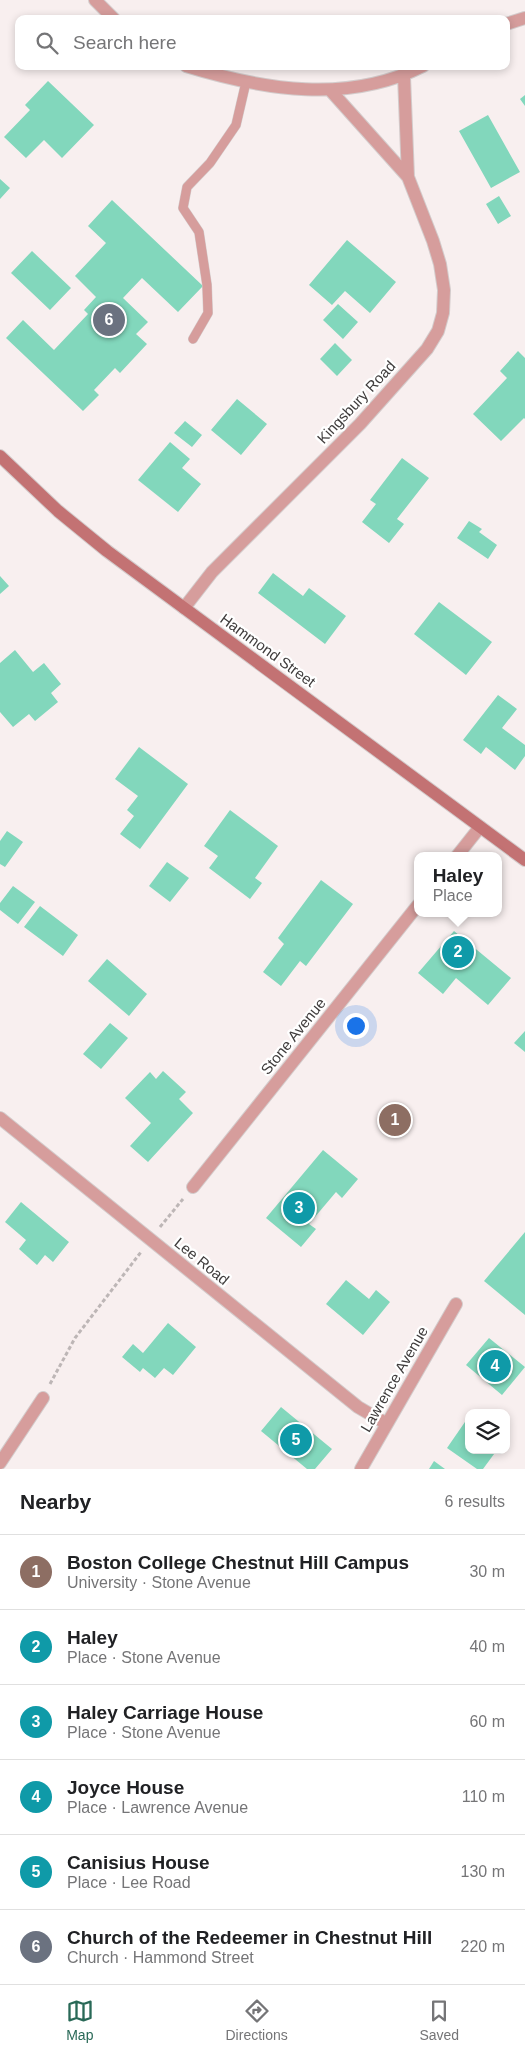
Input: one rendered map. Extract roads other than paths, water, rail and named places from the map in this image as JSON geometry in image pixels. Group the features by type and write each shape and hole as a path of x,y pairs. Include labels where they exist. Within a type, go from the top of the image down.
{"street":[{"path":"95,0 110,15"},
{"path":"510,23 525,18"},
{"path":"201,70 246,82 305,90 356,88 404,76 415,70"},
{"name":"Kingsbury Road","path":"184,608 212,572 360,424 427,349 438,331 443,313 444,290 440,264 408,178 404,76"},
{"name":"Kingsbury Road","path":"331,90 408,178"},
{"name":"Hammond Street","path":"0,456 70,521 184,608 480,827 524,857"},
{"path":"460,852 480,827"},
{"name":"Stone Avenue","path":"193,1187 414,910"},
{"name":"Lee Road","path":"0,1118 358,1407 387,1424"},
{"name":"Lawrence Avenue","path":"361,1469 456,1304"},
{"path":"0,1463 43,1398"}],"lane":[{"path":"193,339 208,313 204,256 199,232 183,208 187,187 210,163 236,125 246,82"}],"place":[{"name":"Church of the Redeemer in Chestnut Hill","path":"109,320"},
{"name":"Haley","path":"458,952"},
{"name":"Boston College Chestnut Hill Campus","path":"395,1120"},
{"name":"Haley Carriage House","path":"299,1208"},
{"name":"Joyce House","path":"495,1366"},
{"name":"Canisius House","path":"296,1440"}]}
